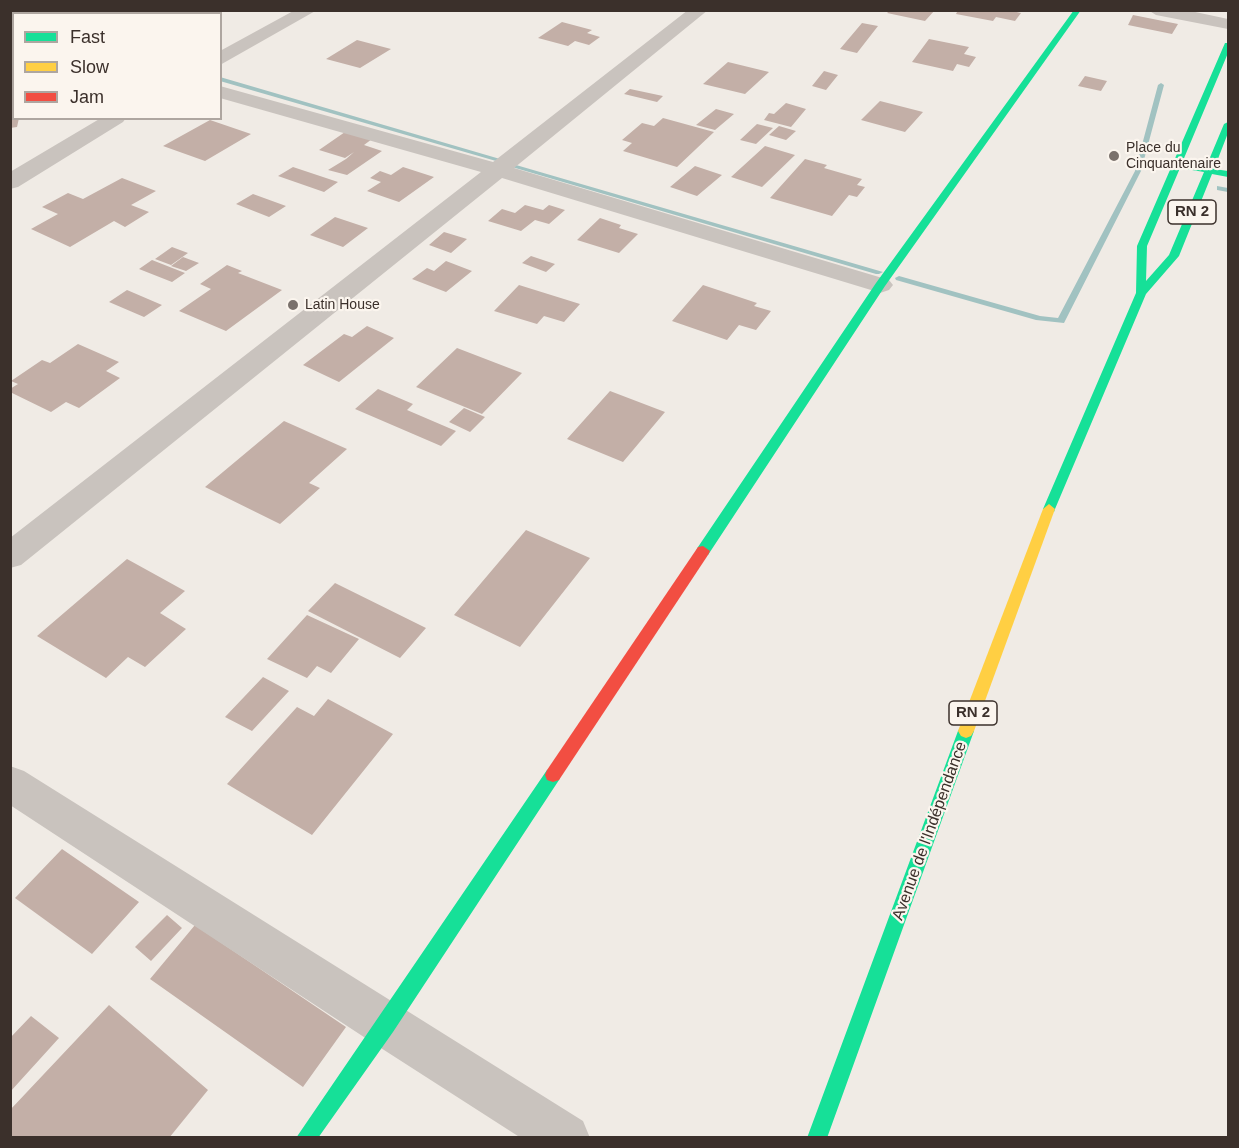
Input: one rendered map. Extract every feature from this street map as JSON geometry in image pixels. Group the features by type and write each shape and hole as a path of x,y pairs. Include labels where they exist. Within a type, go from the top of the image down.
{"main road":[{"path":"306,1137 386,1025 880,285 1078,10"},
{"name":"Avenue de l'Indépendance","path":"1142,293 1142,246 1228,45"},
{"name":"Avenue de l'Indépendance","path":"817,1137 1040,531 1142,293 1174,256 1228,124"},
{"path":"1178,165 1228,174"}],"street":[{"path":"222,58 309,10"},
{"path":"10,556 700,10"},
{"path":"1156,10 1228,24"},
{"path":"222,93 497,170 880,285"},
{"path":"10,182 113,120"},
{"path":"10,783 386,1025 566,1137"}],"building":[{"path":"83,10 88,12 58,12"},
{"path":"890,10 935,10 925,21 887,13"},
{"path":"958,10 1008,10 1021,13 1015,21 996,17 993,21 956,14"},
{"path":"1133,15 1178,24 1172,34 1128,25"},
{"path":"562,22 592,30 587,33 600,37 589,45 575,41 568,46 538,38"},
{"path":"862,23 878,26 857,53 840,49"},
{"path":"10,35 12,36 12,66 10,67"},
{"path":"929,39 969,47 964,54 976,57 969,67 957,64 953,71 912,62"},
{"path":"357,40 391,49 360,68 326,59"},
{"path":"728,62 769,72 745,94 703,84"},
{"path":"824,71 838,75 826,90 812,86"},
{"path":"1085,76 1107,81 1101,91 1078,86"},
{"path":"630,89 663,96 657,102 624,94"},
{"path":"10,100 12,100 12,120 19,120 17,127 10,128"},
{"path":"880,101 923,112 905,132 861,120"},
{"path":"786,103 806,109 791,127 764,120 769,113 774,114"},
{"path":"716,109 734,114 715,130 696,125"},
{"path":"663,118 714,132 677,167 623,151 632,143 622,140 642,123 654,126"},
{"path":"210,120 251,134 205,161 163,146"},
{"path":"757,124 773,128 756,144 740,140"},
{"path":"779,126 796,131 786,140 769,135"},
{"path":"345,132 372,139 364,145 382,151 347,175 328,170 354,152 345,158 319,150"},
{"path":"765,146 795,155 762,187 731,177"},
{"path":"805,159 827,165 824,168 862,179 857,185 865,187 857,197 849,195 832,216 770,198"},
{"path":"695,166 722,175 697,196 670,187"},
{"path":"293,167 338,182 324,192 278,176"},
{"path":"403,167 434,177 399,202 367,191 381,182 370,178 380,171 391,175"},
{"path":"122,178 156,191 131,205 149,212 125,227 114,221 70,247 31,229 58,214 42,207 68,193 83,199"},
{"path":"253,194 286,206 269,217 236,204"},
{"path":"525,205 543,210 549,205 565,210 549,224 535,220 521,231 488,221 502,209 515,213"},
{"path":"335,217 368,228 343,247 310,235"},
{"path":"600,218 621,225 619,228 638,234 619,253 577,240"},
{"path":"444,232 467,239 451,253 429,245"},
{"path":"172,247 188,253 171,265 155,259"},
{"path":"531,256 555,264 546,272 522,263"},
{"path":"183,257 199,263 186,271 171,266"},
{"path":"152,260 185,273 172,282 139,269"},
{"path":"446,261 472,271 446,292 412,279 427,268 434,271"},
{"path":"227,265 242,271 238,273 282,290 226,331 179,311 211,289 200,284"},
{"path":"519,285 580,304 564,322 544,316 537,324 494,311"},
{"path":"703,285 757,303 754,306 771,311 756,330 739,325 727,340 672,321"},
{"path":"127,290 162,305 144,317 109,302"},
{"path":"367,326 394,338 339,382 303,365 344,334 352,337"},
{"path":"78,344 119,362 106,371 120,378 79,408 66,402 51,412 10,392 10,389 18,384 11,381 42,360 50,363"},
{"path":"457,348 522,373 482,414 416,387"},
{"path":"378,389 413,404 407,410 456,431 441,446 355,409"},
{"path":"610,391 665,412 623,462 567,439"},
{"path":"464,408 485,417 470,432 449,422"},
{"path":"284,421 347,449 309,483 320,488 280,524 205,487"},
{"path":"526,530 590,558 520,647 454,615"},
{"path":"127,559 185,591 160,613 186,629 145,667 128,657 106,678 37,636"},
{"path":"335,583 426,628 400,658 308,611"},
{"path":"307,615 359,639 331,673 317,666 307,678 267,659"},
{"path":"263,677 289,691 252,731 225,717"},
{"path":"328,699 393,734 312,835 227,784 297,707 314,716"},
{"path":"62,849 139,902 92,954 15,898"},
{"path":"167,915 182,928 151,961 135,947"},
{"path":"195,925 346,1027 303,1087 150,979"},
{"path":"109,1005 208,1090 169,1138 10,1138 10,1110"},
{"path":"31,1016 59,1038 10,1092 10,1038"}],"waterway":[{"path":"222,80 498,160"},
{"path":"899,278 1039,318 1061,321 1138,171 1161,85"},
{"path":"514,166 879,272"},
{"path":"1220,188 1228,190"}],"traffic: fast":[{"path":"703,551 880,285 1078,10"},
{"path":"1141,293 1142,246 1228,45"},
{"path":"1049,509 1141,293 1174,256 1228,124"},
{"path":"1178,165 1228,174"},
{"path":"817,1138 966,731"},
{"path":"306,1138 386,1025 553,775"}],"traffic: slow":[{"path":"966,731 1049,509"}],"traffic: jam":[{"path":"553,775 703,551"}],"place":[{"name":"Place du Cinquantenaire","path":"1114,156"},
{"name":"Latin House","path":"293,305"}]}
